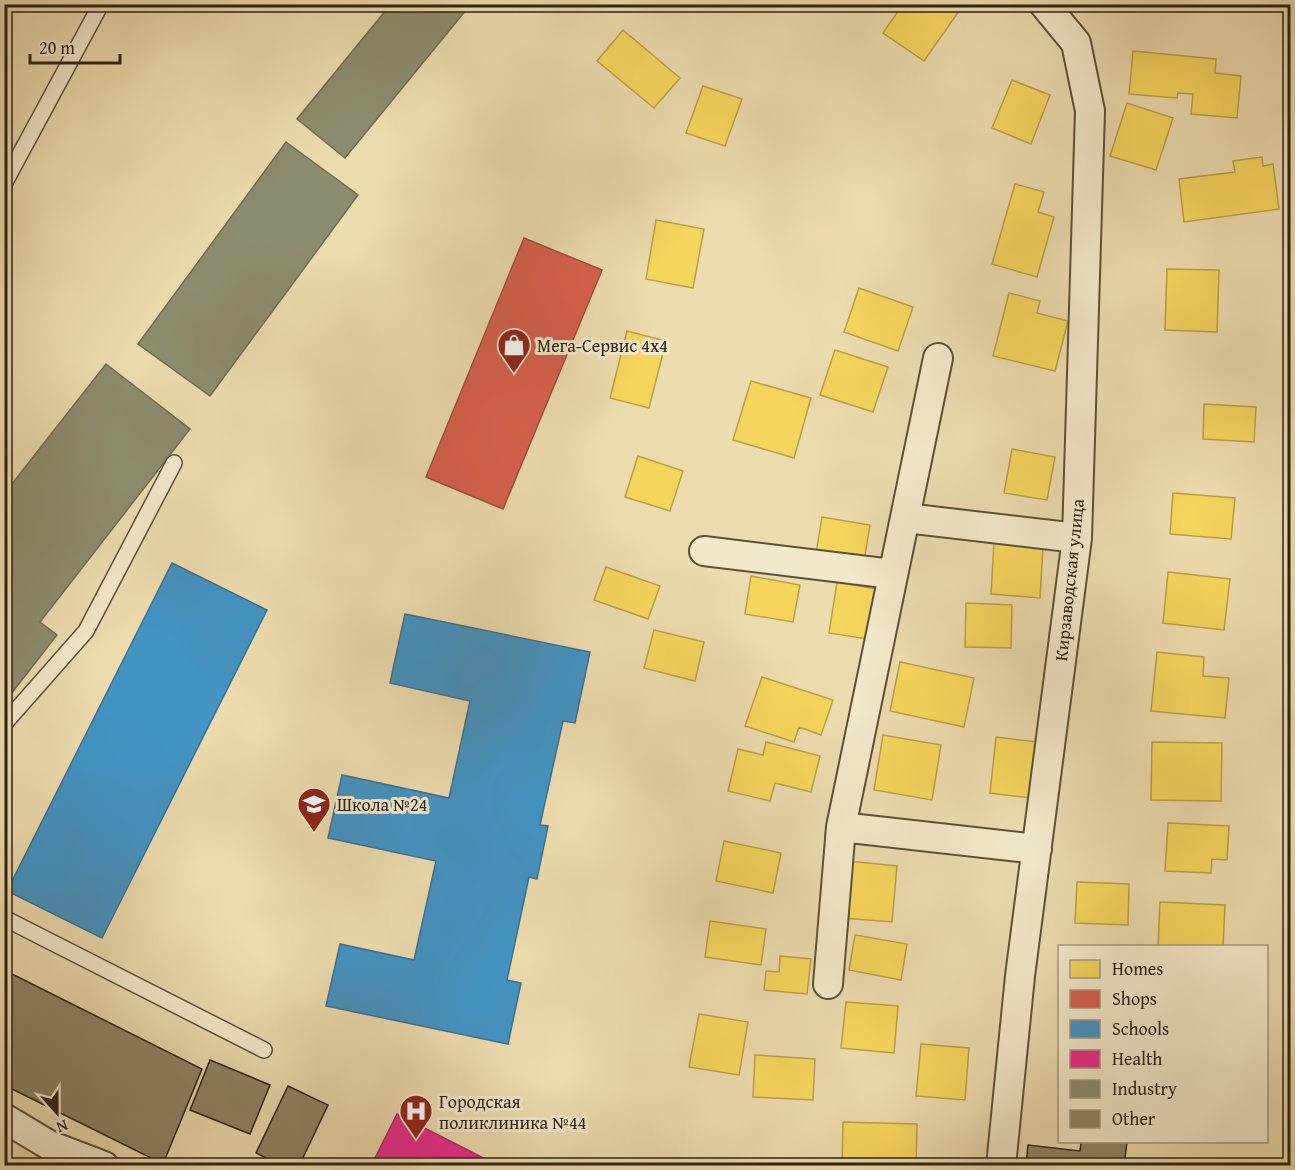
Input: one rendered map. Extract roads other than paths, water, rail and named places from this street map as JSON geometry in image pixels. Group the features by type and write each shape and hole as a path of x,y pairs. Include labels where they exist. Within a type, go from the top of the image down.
{"street":[{"name":"Кирзаводская улица","path":"1001,1166 1020,976 1077,538 1090,111 1076,43 1044,4"},
{"path":"828,984 841,827 938,358"},
{"path":"906,518 1077,538"},
{"path":"704,551 892,574"},
{"path":"841,827 1037,849"},
{"path":"4,1118 47,1155 104,1166"}],"lane":[{"path":"4,184 101,4"},
{"path":"4,724 86,631 174,463"},
{"path":"4,918 264,1050"}],"place":[{"name":"Мега-Сервис 4х4","path":"514,374"},
{"name":"Школа №24","path":"314,833"},
{"name":"Городская поликлиника №44","path":"416,1140"}]}
